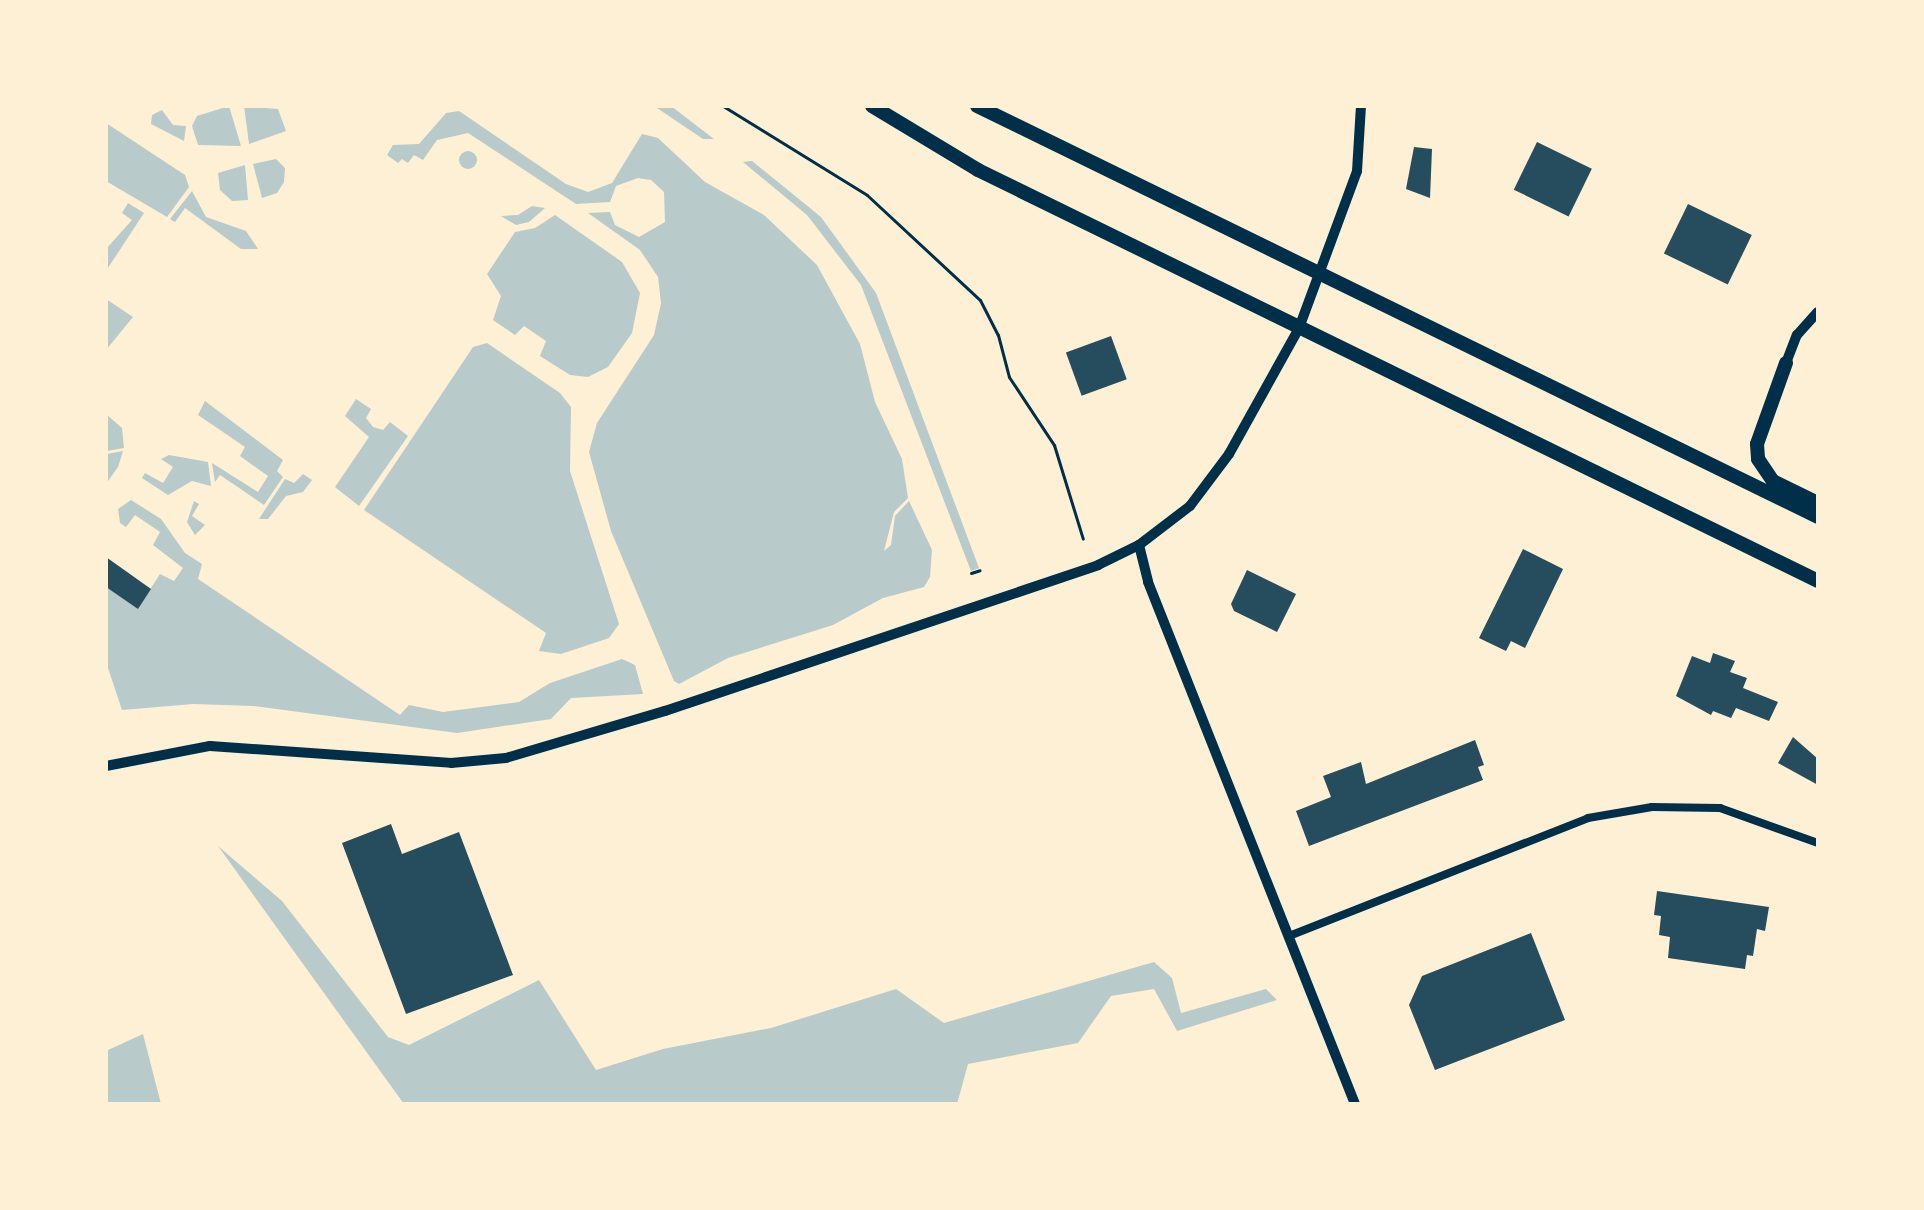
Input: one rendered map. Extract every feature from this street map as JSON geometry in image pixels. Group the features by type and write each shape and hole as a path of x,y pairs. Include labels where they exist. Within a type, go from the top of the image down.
{"main road":[{"path":"872,106 978,170 1818,581"},
{"path":"977,106 1321,277 1818,517"},
{"path":"1786,363 1757,444 1758,459 1773,481 1818,503"}],"street":[{"path":"106,766 210,746 451,763 506,758 652,716 1065,576 1139,545 1190,506 1229,454 1299,328 1321,277 1357,171 1361,106"},
{"path":"1786,363 1797,335 1818,312"},
{"path":"1139,545 1148,582 1355,1104"},
{"path":"1289,936 1588,818 1626,811 1720,808 1818,843"}],"path":[{"path":"723,106 867,195 973,292 990,316 1009,377 1054,445 1083,539"},
{"path":"971,573 980,570"}],"shaded area":[{"path":"229,106 241,146 198,145 192,126 197,116"},
{"path":"244,106 278,109 286,131 249,144"},
{"path":"654,106 671,106 714,139 703,139"},
{"path":"162,110 173,125 186,126 184,141 151,124 152,115"},
{"path":"459,111 566,184 588,192 612,183 642,134 658,138 705,182 764,215 817,265 860,344 875,402 902,459 908,498 894,512 884,551 891,545 895,516 909,501 932,550 930,577 924,587 883,598 833,625 728,658 679,684 674,681 611,531 589,452 597,423 654,335 661,303 658,277 640,250 588,213 610,212 615,225 639,237 665,222 664,192 651,180 638,178 616,186 610,202 576,204 468,133 437,140 423,160 414,155 408,163 402,159 398,163 387,155 393,145 419,144 446,113"},
{"path":"106,123 185,175 189,187 167,217 106,181"},
{"path":"464,151 472,151 477,160 475,167 464,169 459,164 459,156"},
{"path":"276,159 285,168 284,182 277,193 262,198 253,164"},
{"path":"752,161 821,217 876,293 979,568 971,571 861,285 807,215 743,162"},
{"path":"245,165 248,200 232,201 220,190 218,173"},
{"path":"192,191 206,217 246,231 258,249 241,249 185,208 175,222 170,219"},
{"path":"128,203 144,213 106,271 106,249 132,220 122,213"},
{"path":"532,206 545,208 529,222 516,225 501,216 518,215"},
{"path":"555,215 622,262 640,293 632,333 608,367 588,377 570,375 540,356 546,341 524,326 515,335 493,320 501,296 487,274 515,232 535,228"},
{"path":"106,299 133,317 106,350"},
{"path":"487,343 560,393 571,407 570,471 619,624 609,638 561,654 539,651 546,633 364,510 473,347"},
{"path":"356,399 371,409 366,418 373,427 383,430 390,422 408,436 359,506 335,487 369,437 345,416"},
{"path":"205,401 283,460 277,471 283,477 264,505 220,475 215,482 212,463 258,492 268,476 240,456 245,447 198,415"},
{"path":"106,414 122,428 124,448 107,451"},
{"path":"123,451 118,467 106,484 107,454"},
{"path":"169,455 208,462 211,486 192,481 168,495 142,478 145,473 163,483 173,467 161,459"},
{"path":"303,474 312,480 303,492 286,496 268,519 259,519 285,479 294,483"},
{"path":"131,500 161,519 185,553 202,564 198,579 400,715 409,705 443,712 519,702 550,683 622,659 635,665 643,694 571,698 551,719 457,733 254,706 193,704 122,710 106,662 106,587 138,608 160,574 174,581 183,568 153,545 160,532 135,515 126,527 120,523 118,509"},
{"path":"194,501 199,504 192,516 205,525 195,535 187,522"},
{"path":"218,846 282,901 388,1037 409,1045 539,980 596,1070 663,1049 771,1028 896,989 944,1023 1154,962 1172,978 1181,1013 1266,989 1277,1000 1177,1031 1154,989 1111,996 1078,1043 968,1064 957,1104 404,1104"},
{"path":"143,1034 161,1104 106,1104 106,1051"}],"building":[{"path":"1537,142 1592,169 1569,216 1514,190"},
{"path":"1414,147 1432,149 1430,198 1406,189"},
{"path":"1688,204 1752,235 1728,285 1664,253"},
{"path":"1111,336 1127,379 1082,396 1066,352"},
{"path":"1523,549 1563,569 1525,648 1511,641 1506,651 1479,638"},
{"path":"106,557 151,589 138,609 106,587"},
{"path":"1247,570 1296,594 1277,632 1234,611 1231,604"},
{"path":"1713,653 1735,661 1730,672 1747,678 1743,688 1778,702 1769,721 1736,708 1731,718 1713,711 1711,715 1676,696 1692,656 1710,663"},
{"path":"1793,737 1818,759 1818,785 1778,763"},
{"path":"1475,740 1484,765 1478,767 1483,780 1309,846 1296,811 1331,797 1323,776 1361,762 1366,784"},
{"path":"391,824 402,854 459,832 513,975 406,1014 342,843"},
{"path":"1657,891 1769,907 1765,931 1757,929 1753,956 1747,955 1745,969 1668,958 1670,937 1659,935 1661,916 1654,915"},
{"path":"1531,933 1565,1020 1435,1070 1409,1005 1422,976"}]}
